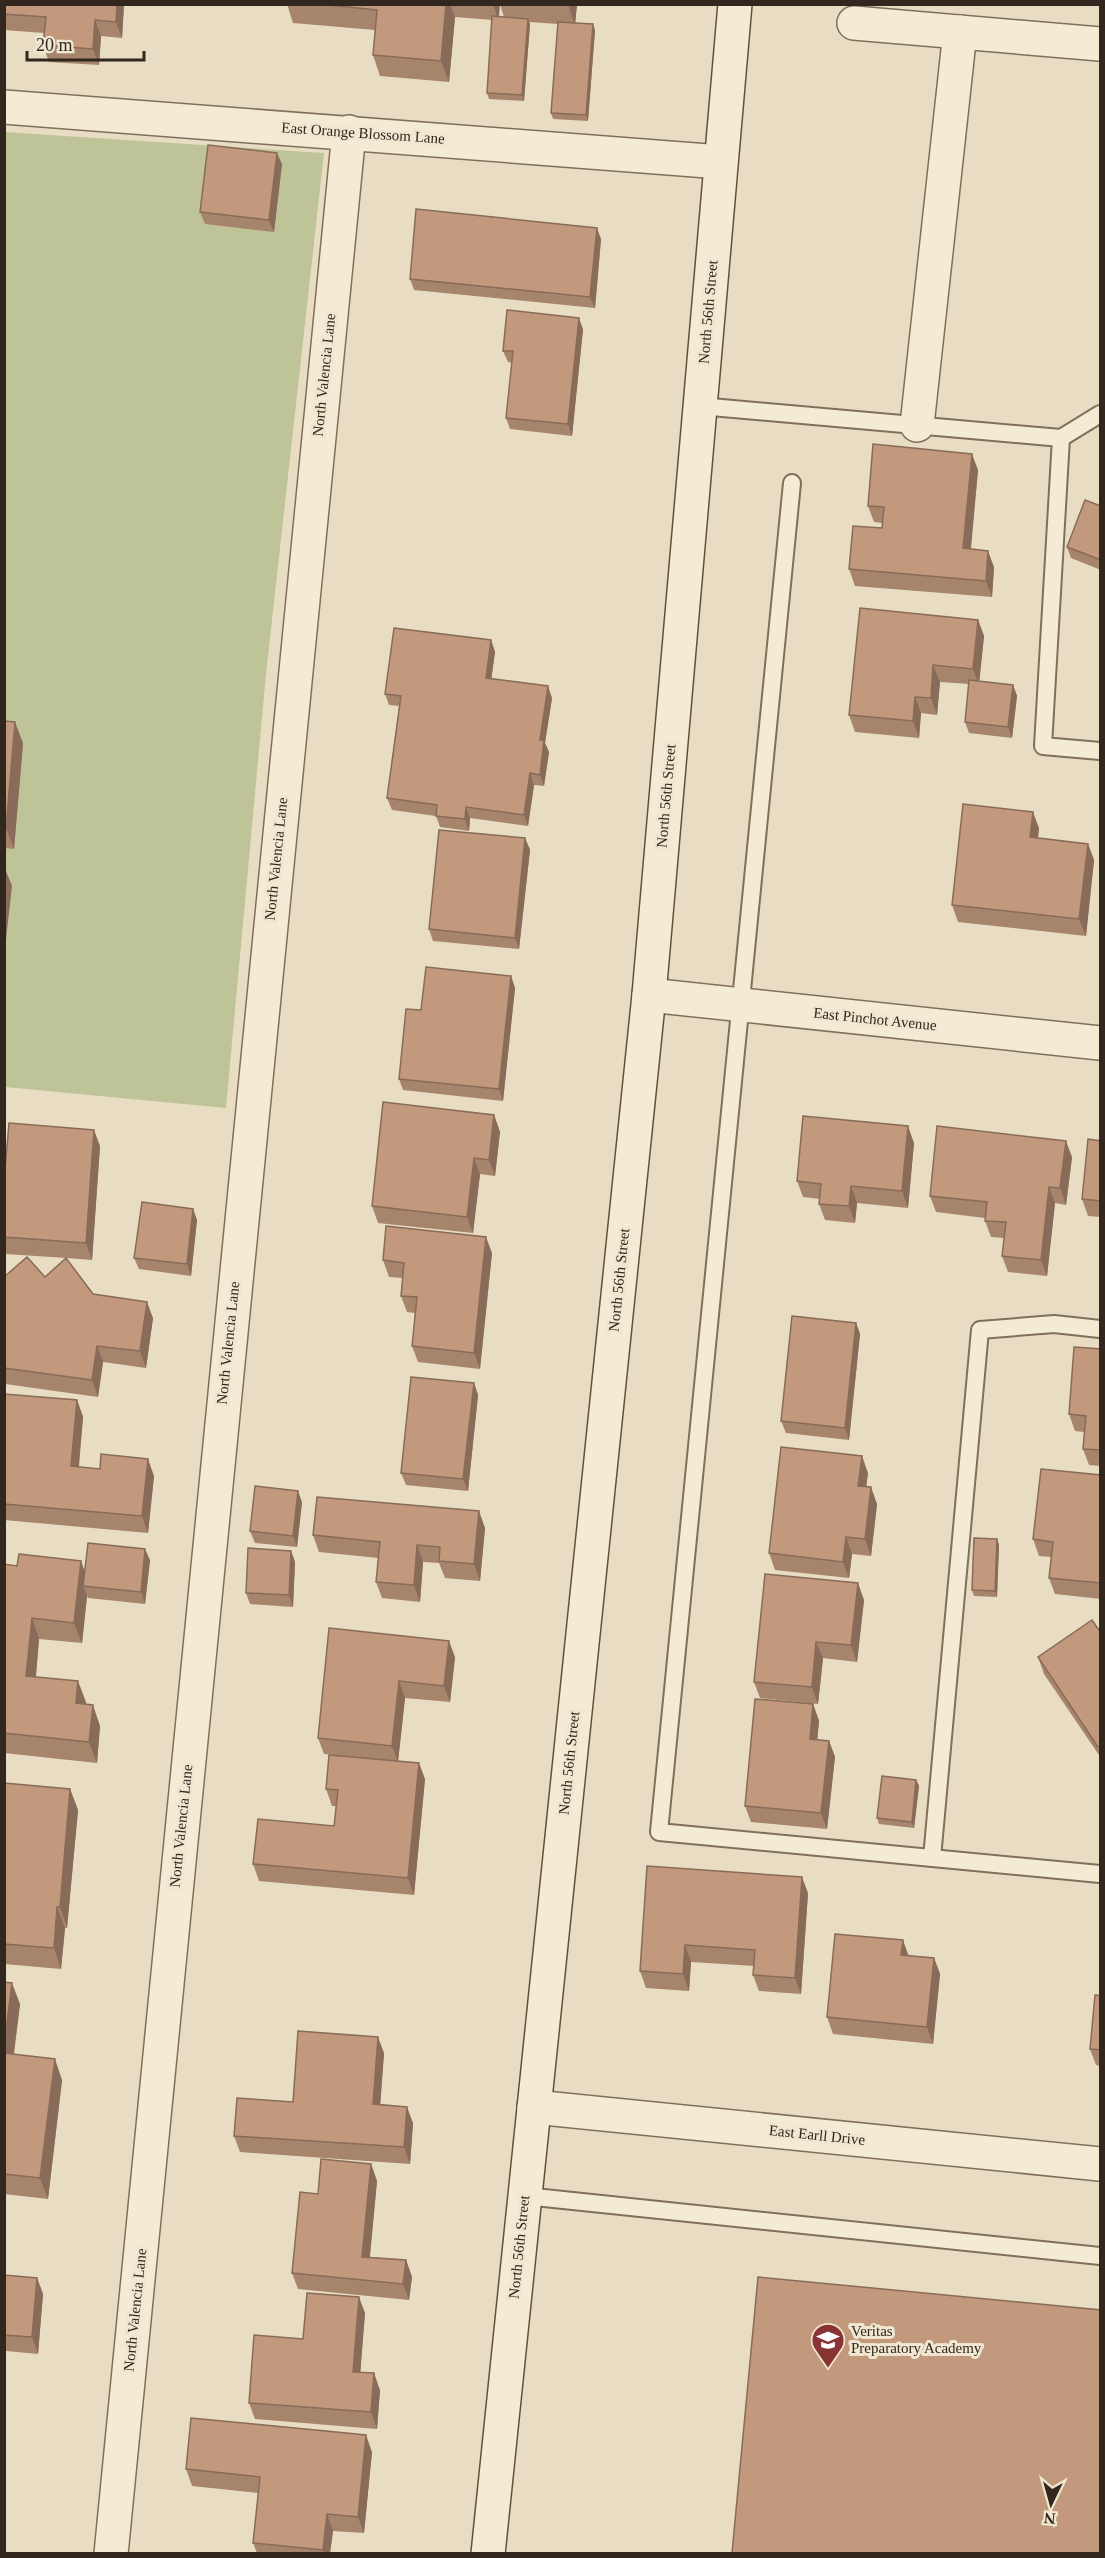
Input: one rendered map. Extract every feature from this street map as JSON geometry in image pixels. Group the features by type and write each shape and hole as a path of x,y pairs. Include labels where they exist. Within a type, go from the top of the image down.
{"street":[{"name":"North 56th Street","path":"488,2553 649,995 735,4"},
{"path":"854,23 1101,44"},
{"path":"917,425 960,32"},
{"name":"East Orange Blossom Lane","path":"4,107 721,162"},
{"name":"North Valencia Lane","path":"111,2553 349,132"},
{"name":"East Pinchot Avenue","path":"649,995 1101,1043"},
{"name":"East Earll Drive","path":"534,2107 1101,2164"}],"lane":[{"path":"700,406 1061,438 1101,414"},
{"path":"1061,438 1043,746 1101,751"},
{"path":"792,483 659,1832 1101,1874"},
{"path":"932,1858 980,1330 1054,1324 1101,1329"},
{"path":"525,2196 1101,2256"}],"green space":[{"path":"4,132 324,153 266,674 226,1108 5,1087"}],"building":[{"path":"4,4 117,4 116,22 95,20 93,49 43,45 46,17 4,14"},
{"path":"318,4 446,4 441,61 373,55 377,10"},
{"path":"492,16 528,19 522,95 487,93"},
{"path":"558,22 593,24 586,115 551,113"},
{"path":"208,145 277,153 269,220 200,212"},
{"path":"416,209 597,228 590,297 410,279"},
{"path":"507,310 579,318 568,424 506,418 513,351 503,351"},
{"path":"873,444 972,454 963,548 988,551 986,581 849,569 853,526 882,528 884,507 868,506"},
{"path":"1085,500 1101,506 1101,560 1067,547"},
{"path":"860,608 978,620 973,669 933,665 931,698 915,697 913,721 849,715"},
{"path":"394,628 491,640 486,678 548,686 540,740 544,740 540,775 530,773 524,815 466,807 465,819 436,816 437,805 387,798 401,696 385,694"},
{"path":"969,680 1013,685 1008,727 965,722"},
{"path":"4,721 15,722 6,828 4,828"},
{"path":"963,804 1033,812 1030,837 1088,844 1079,919 952,905"},
{"path":"439,830 525,838 515,938 429,929"},
{"path":"426,967 511,976 499,1089 399,1079 406,1009 421,1010"},
{"path":"383,1102 494,1115 489,1160 474,1158 467,1217 372,1206"},
{"path":"803,1116 908,1126 902,1191 851,1186 849,1206 819,1204 821,1184 797,1181"},
{"path":"9,1123 94,1130 86,1243 4,1237 4,1181"},
{"path":"937,1126 1066,1141 1060,1188 1049,1187 1041,1260 1002,1256 1006,1222 985,1221 987,1202 930,1196"},
{"path":"1088,1139 1101,1141 1101,1201 1082,1199"},
{"path":"142,1202 193,1209 187,1264 134,1258"},
{"path":"386,1226 486,1237 474,1353 412,1346 417,1297 401,1296 404,1263 383,1260"},
{"path":"27,1257 45,1277 66,1258 93,1294 147,1302 140,1351 97,1346 92,1380 4,1368 4,1277"},
{"path":"792,1316 856,1323 845,1428 781,1421"},
{"path":"1074,1347 1101,1349 1101,1450 1083,1449 1086,1416 1069,1414"},
{"path":"411,1377 474,1383 463,1479 401,1473"},
{"path":"4,1394 77,1400 71,1466 100,1469 101,1454 148,1459 142,1516 4,1504"},
{"path":"781,1447 862,1456 858,1486 871,1487 865,1539 846,1537 843,1562 769,1553"},
{"path":"1041,1469 1101,1475 1101,1583 1049,1578 1053,1542 1033,1539"},
{"path":"255,1486 298,1491 293,1536 250,1531"},
{"path":"317,1497 479,1511 474,1564 439,1561 440,1547 417,1545 414,1585 376,1582 380,1542 313,1535"},
{"path":"974,1538 997,1539 995,1591 972,1590"},
{"path":"88,1543 145,1549 141,1592 83,1586"},
{"path":"248,1548 291,1551 289,1595 246,1593"},
{"path":"19,1554 81,1561 74,1623 32,1618 26,1676 78,1681 76,1703 93,1705 89,1742 4,1733 4,1564 17,1566"},
{"path":"765,1574 858,1583 851,1645 816,1642 812,1687 754,1682"},
{"path":"1092,1620 1101,1633 1101,1746 1098,1747 1038,1657"},
{"path":"329,1628 449,1641 444,1686 399,1681 392,1746 318,1738"},
{"path":"755,1699 813,1704 810,1739 829,1741 821,1813 745,1806"},
{"path":"329,1755 419,1763 408,1878 253,1864 258,1819 334,1826 338,1790 326,1789"},
{"path":"882,1776 916,1780 912,1822 877,1818"},
{"path":"4,1783 70,1789 60,1907 57,1907 54,1948 4,1944"},
{"path":"647,1866 802,1877 795,1978 753,1975 755,1950 685,1945 683,1974 640,1971"},
{"path":"835,1934 903,1940 901,1955 934,1958 927,2027 827,2017"},
{"path":"4,1982 12,1983 4,2045"},
{"path":"1095,1995 1101,1996 1101,2050 1090,2049"},
{"path":"298,2031 378,2037 373,2104 407,2107 404,2147 234,2136 237,2098 293,2102"},
{"path":"4,2053 55,2059 40,2178 4,2174"},
{"path":"321,2159 371,2164 362,2257 406,2260 403,2284 292,2273 300,2192 318,2194"},
{"path":"4,2275 37,2278 32,2337 4,2335"},
{"path":"758,2277 1101,2310 1101,2553 732,2553"},
{"path":"307,2293 359,2297 353,2372 374,2373 371,2412 249,2403 254,2335 303,2339"},
{"path":"191,2418 366,2435 358,2517 327,2514 323,2550 253,2543 260,2477 186,2469"}],"place":[{"name":"Veritas Preparatory Academy","path":"828,2369"}]}
